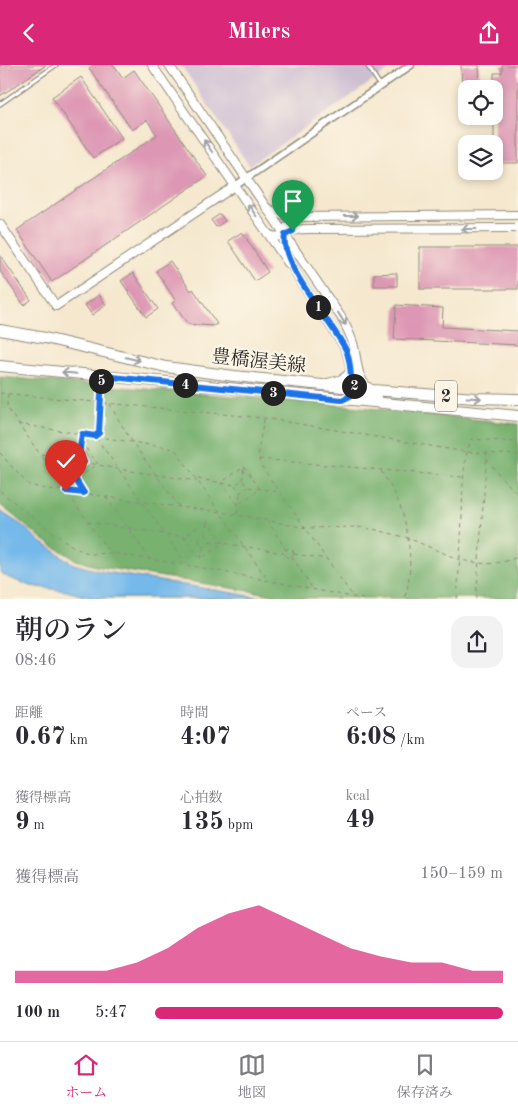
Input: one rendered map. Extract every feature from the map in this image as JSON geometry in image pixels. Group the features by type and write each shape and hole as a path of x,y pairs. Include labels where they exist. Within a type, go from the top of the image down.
{"main road":[{"name":"豊橋渥美線","path":"0,330 45,338 166,367 354,388 475,398 518,399"},
{"name":"豊橋渥美線","path":"0,366 518,417"}],"street":[{"path":"169,65 346,326 353,343 360,376 368,387 373,389"},
{"path":"0,225 56,306 246,179 411,65"},
{"path":"155,66 345,348 354,388 362,395 368,397 518,411"},
{"path":"265,205 278,214 303,217 518,215"},
{"path":"298,277 285,245 285,235 289,223 296,218 303,217"},
{"path":"268,234 275,237 296,230 310,229 518,228"},
{"path":"295,249 293,242 295,237 301,232 310,229"},
{"path":"342,400 350,396 354,388 356,358"},
{"path":"323,385 342,379 351,370"}],"lane":[{"path":"0,104 56,65"},
{"path":"367,65 381,86"}],"path":[{"path":"95,436 99,433 102,376"},
{"path":"0,393 264,418 466,452 518,455"},
{"path":"8,394 7,406 10,412 110,553"},
{"path":"110,403 134,443 180,507"},
{"path":"264,418 259,450 260,464 354,596"},
{"path":"18,424 175,449 268,581"},
{"path":"82,434 79,455 84,462 118,469 235,485 242,479 244,466"},
{"path":"95,436 187,565"},
{"path":"457,599 463,477 466,452 471,439 518,442"},
{"path":"59,457 81,441"},
{"path":"81,441 98,465"},
{"path":"0,453 29,485 44,489 220,512 305,528 358,527 377,530 408,538 460,560 479,563 503,562 518,557"},
{"path":"476,599 487,453"},
{"path":"40,454 71,460 76,468 76,480"},
{"path":"71,460 79,455"},
{"path":"59,457 84,493"},
{"path":"259,459 463,477"},
{"path":"486,459 518,495"},
{"path":"76,468 84,462"},
{"path":"76,480 98,465"},
{"path":"221,483 244,466"},
{"path":"244,466 260,489"},
{"path":"381,470 397,498 406,525 410,567 408,590 404,599"},
{"path":"242,479 248,487 280,492"},
{"path":"221,483 238,505"},
{"path":"235,485 240,493 237,515"},
{"path":"240,493 248,487"},
{"path":"238,505 260,489"},
{"path":"0,491 75,548 90,554 110,553 187,565 363,599"},
{"path":"106,496 150,560"},
{"path":"88,522 198,539 205,534 207,520"},
{"path":"184,537 207,520"},
{"path":"207,520 223,543"},
{"path":"266,520 286,550"},
{"path":"205,534 211,541 284,553 288,558 292,557"},
{"path":"184,537 201,559"},
{"path":"198,539 203,547 201,559"},
{"path":"203,547 211,541"},
{"path":"201,559 223,543"},
{"path":"286,550 293,550 294,554 327,559"},
{"path":"292,557 312,589"}],"shaded area":[{"path":"181,65 396,65 249,166"}],"green space":[{"path":"0,377 351,406 518,424 518,598 292,598 95,566 76,560 45,541 0,505"}],"water":[{"path":"0,511 74,564 99,571 264,598 92,598 66,591 31,586 9,578 0,572"}],"building":[{"path":"0,65 46,65 0,96"},
{"path":"93,65 114,65 123,78 134,70 207,176 52,282 17,230 157,135 147,120 132,130 89,68"},
{"path":"461,65 479,65 480,80 462,80"},
{"path":"502,65 518,65 518,163 503,163 503,135 494,135 494,125 503,125 503,80 494,80 494,73 502,73"},
{"path":"81,77 122,138 93,158 52,97"},
{"path":"220,214 225,221 216,227 211,220"},
{"path":"242,232 268,272 255,281 228,241"},
{"path":"420,247 518,247 518,289 420,289"},
{"path":"0,255 31,300 24,305 0,271"},
{"path":"170,261 191,291 193,289 217,324 213,326 188,324 172,303 176,301 156,271"},
{"path":"133,273 158,309 146,317 121,281"},
{"path":"397,273 397,286 374,286 374,274"},
{"path":"99,295 106,305 92,315 85,305"},
{"path":"396,305 443,308 442,327 518,331 518,345 394,339"}],"route":[{"path":"66,491 84,493 76,480 76,468 84,462 79,455 82,434 95,436 99,433 102,376 342,400 350,396 354,388 345,348 298,277 290,260 284,240 285,235 293,231"}]}
